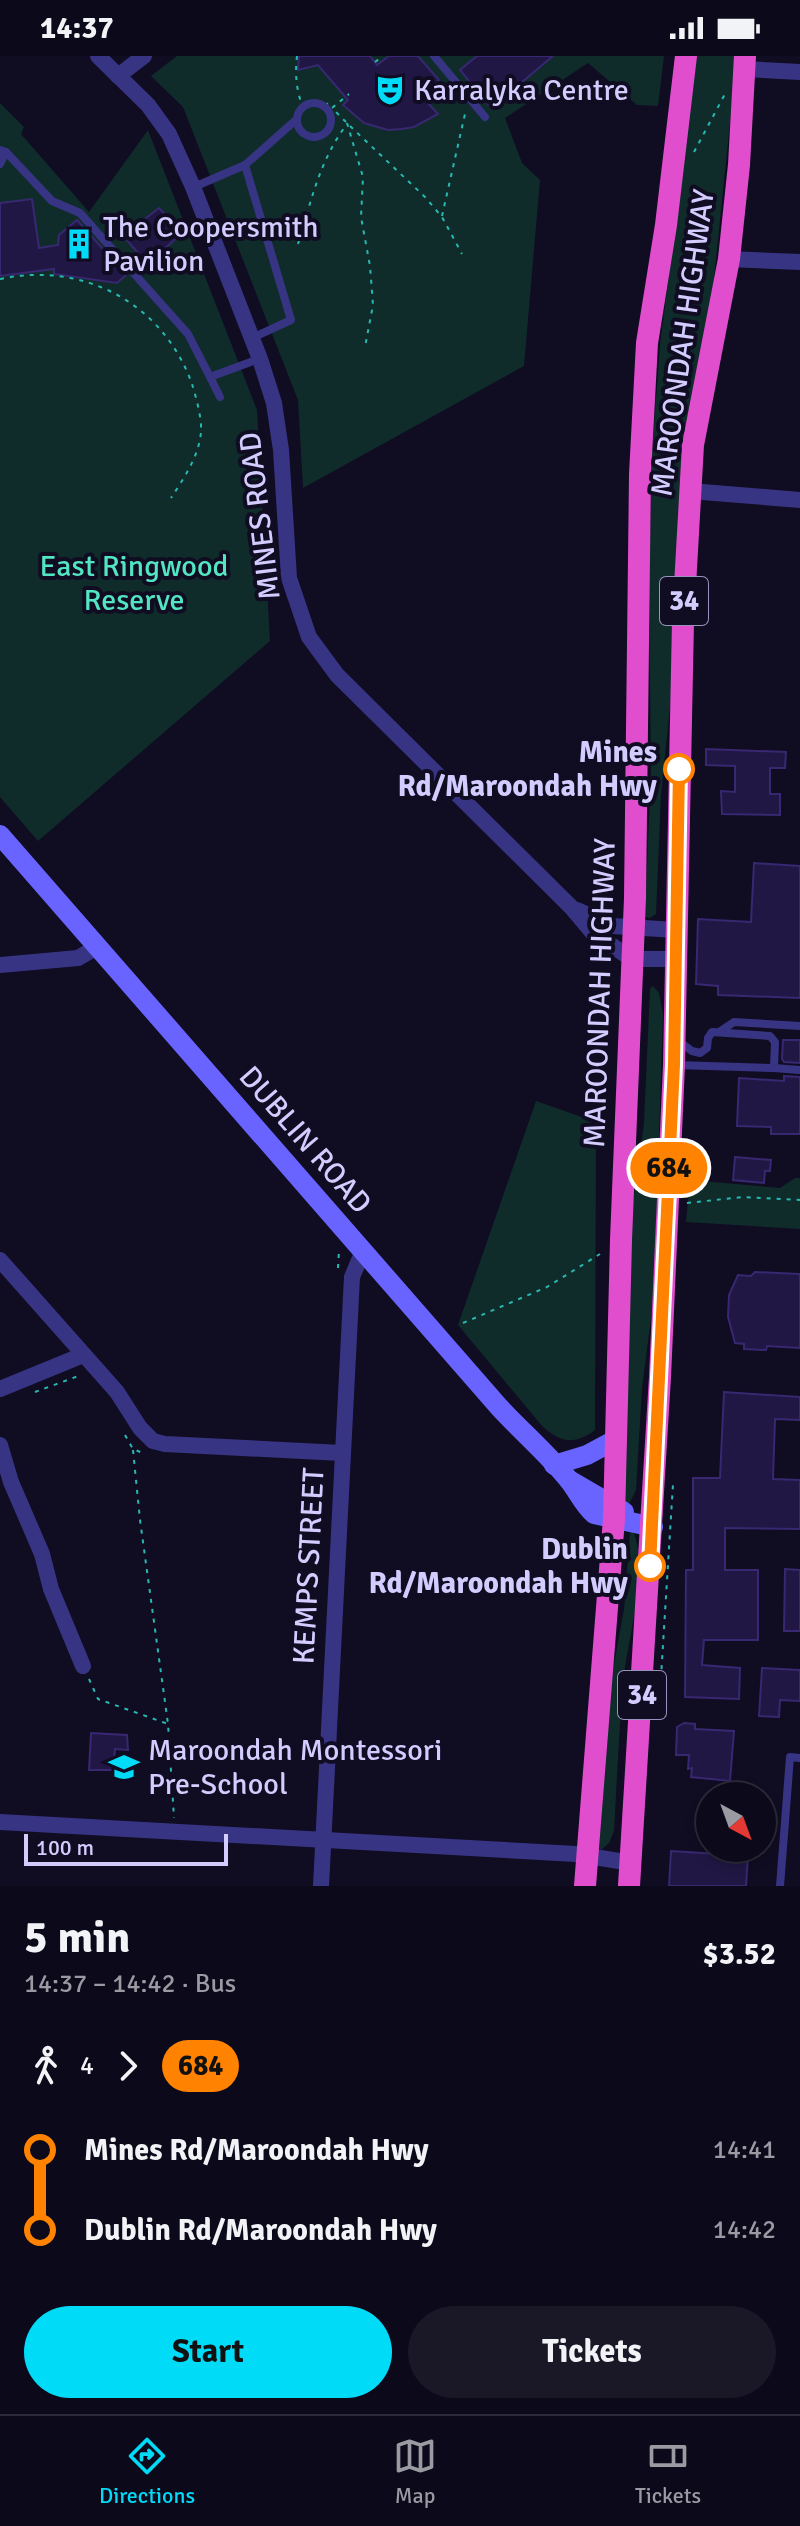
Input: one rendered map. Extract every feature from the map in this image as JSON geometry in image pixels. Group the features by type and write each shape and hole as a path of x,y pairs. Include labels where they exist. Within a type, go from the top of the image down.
{"highway":[{"name":"MAROONDAH HIGHWAY","path":"585,1886 614,1513 634,929 639,741 640,474 647,343 666,225 686,56"},
{"name":"MAROONDAH HIGHWAY","path":"629,1886 653,1527 674,1065 683,621 690,491 700,399 729,259 739,165 744,69"}],"main road":[{"name":"DUBLIN ROAD","path":"0,835 499,1407 569,1480 614,1513 653,1527"},
{"path":"554,1465 587,1455 615,1440"}],"street":[{"name":"MINES ROAD","path":"98,56 148,105 169,134 260,359 274,403 281,450 289,578 309,637 337,675 572,908 593,933 632,959"},
{"path":"118,76 144,56"},
{"path":"744,69 800,72"},
{"path":"729,259 800,262"},
{"path":"690,491 800,500"},
{"name":"MINES ROAD","path":"572,908 605,924 634,929 675,930"},
{"path":"0,965 78,958 97,947"},
{"path":"632,959 675,959"},
{"name":"KEMPS STREET","path":"321,1886 352,1277 363,1251"},
{"path":"0,1260 117,1392 140,1428 153,1441 342,1453"},
{"path":"0,1389 83,1355"},
{"path":"0,1445 11,1482 42,1554 51,1589 83,1666"},
{"path":"0,1822 588,1855 631,1863"}],"lane":[{"path":"434,56 485,117"},
{"path":"193,187 245,165 297,119 303,107 316,102 329,107 332,123 321,136 304,134 297,119"},
{"path":"0,164 3,151"},
{"path":"3,151 52,201 80,213 188,334 220,397"},
{"path":"245,165 291,320 252,338"},
{"path":"210,377 260,359"},
{"path":"719,1032 734,1022 800,1026"},
{"path":"674,1037 692,1051 700,1053 707,1048 712,1032 770,1036 775,1042 774,1068"},
{"path":"674,1065 800,1070"},
{"path":"780,1886 790,1757 800,1758"}],"path":[{"path":"297,56 297,84 303,107"},
{"path":"375,62 383,56"},
{"path":"693,153 729,87 729,80 744,69"},
{"path":"349,94 329,107 410,180 442,217 462,254"},
{"path":"442,217 461,125 471,100"},
{"path":"298,244 321,165 347,123"},
{"path":"347,123 363,177 361,217 373,305 365,347"},
{"path":"0,279 40,274 89,283 114,292 136,306 166,335 183,358 194,390 201,430 194,459 171,498"},
{"path":"686,1203 732,1197 800,1200"},
{"path":"338,1278 339,1248"},
{"path":"463,1323 547,1287 600,1254"},
{"path":"28,1395 84,1373"},
{"path":"124,1431 133,1449 168,1724 175,1831"},
{"path":"133,1449 145,1454"},
{"path":"83,1666 98,1699 168,1724"}],"green space":[{"path":"177,56 664,56 658,106 637,105 588,63 505,118 522,163 540,180 524,366 303,488 298,400 183,107 151,76"},
{"path":"697,56 735,56 661,795 656,914 650,918 645,917 651,769 649,582 652,453 660,345"},
{"name":"East Ringwood Reserve","path":"0,103 24,127 21,134 89,212 148,130 257,410 270,641 38,841 0,797"},
{"path":"653,986 659,993 663,1014 654,1295 642,1388 636,1490 629,1504 623,1502 630,1225 644,1123 650,989"},
{"path":"536,1101 596,1122 595,1430 574,1440 561,1439 542,1426 458,1325"},
{"path":"800,1178 800,1229 686,1222 690,1180 780,1188"},
{"path":"633,1530 639,1583 624,1676 614,1831 609,1843 601,1850 612,1675 624,1609 630,1532"}],"building":[{"name":"Karralyka Centre","path":"299,56 370,56 377,65 389,56 418,56 439,80 431,86 437,94 427,102 438,114 414,127 402,129 388,130 364,123 343,105 348,100 318,65 298,70"},
{"path":"477,56 553,56 491,108 460,70"},
{"path":"32,199 39,248 58,245 59,235 77,220 126,275 117,283 54,274 54,269 0,276 0,203"},
{"path":"159,208 182,233 148,264 123,236"},
{"path":"706,749 786,752 785,768 770,768 770,794 780,794 780,815 722,814 721,791 735,792 735,766 706,765"},
{"path":"754,863 800,866 800,998 718,995 718,986 696,984 698,919 751,922"},
{"path":"783,1040 800,1040 800,1063 784,1062"},
{"path":"784,1076 800,1077 800,1134 771,1134 771,1127 737,1126 739,1078 784,1081"},
{"path":"735,1157 771,1160 770,1171 765,1171 764,1183 733,1180"},
{"path":"755,1272 800,1274 800,1348 767,1346 766,1350 744,1349 744,1344 735,1343 728,1317 729,1295 738,1275 751,1276"},
{"path":"724,1392 800,1397 800,1420 775,1419 773,1479 800,1480 800,1529 725,1528 725,1570 758,1570 758,1640 704,1640 702,1665 740,1668 739,1699 685,1697 686,1570 693,1570 693,1478 720,1478"},
{"path":"785,1569 800,1570 800,1631 784,1631"},
{"path":"762,1668 800,1670 800,1701 780,1700 779,1717 759,1716"},
{"path":"684,1723 695,1724 695,1729 734,1731 730,1781 691,1777 689,1755 676,1755 677,1727"},
{"path":"91,1733 127,1735 128,1750 115,1749 113,1770 89,1770"},
{"path":"671,1851 696,1853 696,1862 748,1862 746,1886 669,1886"}],"bus line":[{"name":"684","path":"650,1566 674,1065 679,769"}],"place":[{"name":"Karralyka Centre","path":"390,90"},
{"name":"The Coopersmith Pavilion","path":"79,244"},
{"name":"Mines Rd/Maroondah Hwy","path":"679,769"},
{"name":"Dublin Rd/Maroondah Hwy","path":"650,1566"},
{"name":"Maroondah Montessori Pre-School","path":"124,1767"}]}
